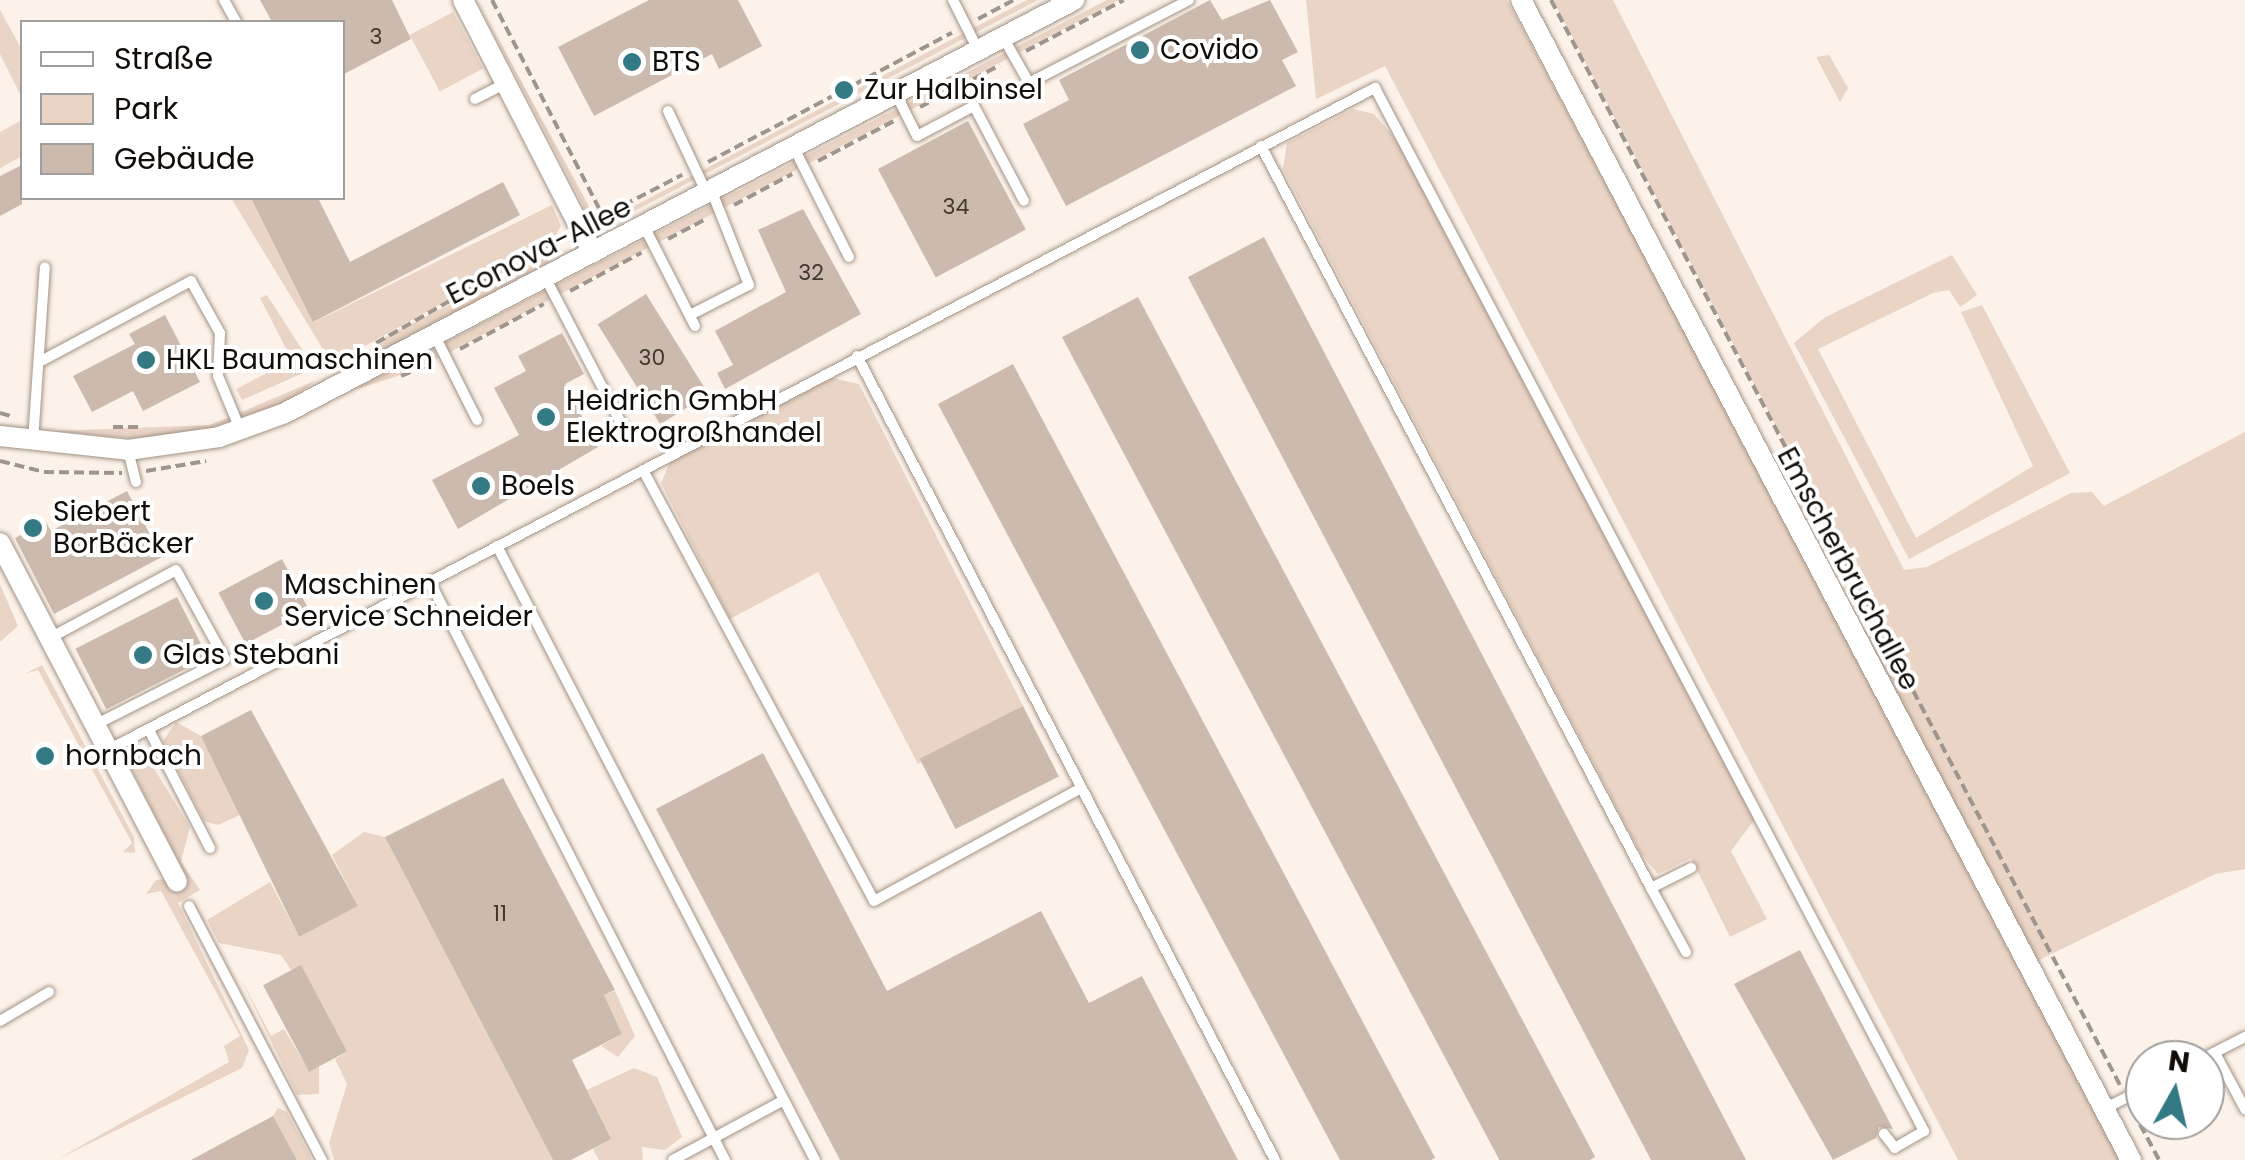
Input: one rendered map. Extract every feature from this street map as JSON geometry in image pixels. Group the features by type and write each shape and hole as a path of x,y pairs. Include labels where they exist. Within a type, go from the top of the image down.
{"street":[{"path":"463,0 593,253"},
{"name":"Econova-Allee","path":"0,436 128,450 240,430 645,228 1074,0"},
{"name":"Emscherbruchallee","path":"1521,0 2131,1160"},
{"path":"0,543 177,882"}],"lane":[{"path":"954,0 978,51"},
{"path":"1003,38 1029,83 1189,0"},
{"path":"475,99 506,84"},
{"path":"107,750 1375,88 1924,1132 1895,1148 1884,1134"},
{"path":"896,94 917,136 974,106 1024,201"},
{"path":"645,228 692,320 749,285 710,193 668,111"},
{"path":"1261,146 1686,952"},
{"path":"794,148 850,257"},
{"path":"33,442 43,360 45,267"},
{"path":"545,278 625,431"},
{"path":"43,360 191,281 220,334 218,376 240,430"},
{"path":"434,335 477,420"},
{"path":"857,356 1275,1160"},
{"path":"128,450 136,482"},
{"path":"643,470 874,901 1081,788"},
{"path":"498,546 815,1160"},
{"path":"47,639 176,570 225,659 94,726"},
{"path":"431,584 725,1160"},
{"path":"149,730 210,848"},
{"path":"1651,888 1690,868"},
{"path":"189,906 322,1160"},
{"path":"0,1021 49,992"},
{"path":"2225,1072 2245,1109"},
{"path":"2104,1109 2125,1098"},
{"path":"673,1160 784,1100"}],"path":[{"path":"492,0 603,216"},
{"path":"362,350 580,228 1013,0"},
{"path":"1551,0 2125,1096"},
{"path":"0,413 36,421"},
{"path":"96,427 145,427"}],"green space":[{"path":"477,0 589,206 585,219 583,205"},
{"path":"1027,0 1038,0 604,227 617,215"},
{"path":"1107,0 1119,0 416,370 351,391"},
{"path":"1306,0 1507,0 1850,637 1879,622 1553,0 1613,0 1904,570 1927,567 2071,493 2092,492 2104,506 2245,432 2245,869 2215,874 2027,966 2140,1160 1958,1160 1385,66 1316,99"},
{"path":"0,10 20,46 20,94 0,54"},
{"path":"453,12 483,69 440,92 410,35"},
{"path":"1829,55 1848,88 1840,102 1816,57"},
{"path":"1353,109 1374,114 1405,150 1755,819 1731,851 1767,919 1730,937 1691,858 1658,874 1641,854 1283,169 1287,143"},
{"path":"20,121 20,157 0,168 0,132"},
{"path":"232,200 252,200 314,322 552,205 561,226 551,243 332,364"},
{"path":"562,248 547,264 338,374 387,336"},
{"path":"1952,255 1977,295 1960,307 1949,290 1933,293 1818,349 1916,538 2033,466 1961,312 1982,305 2070,473 1909,559 1794,343 1824,318"},
{"path":"267,295 314,368 242,400 236,389 292,360 260,298"},
{"path":"833,378 859,384 1023,706 918,764 818,572 730,619 661,483 670,462"},
{"path":"317,380 288,401 208,430 136,439 52,431 210,425"},
{"path":"0,584 18,626 0,642"},
{"path":"42,665 134,837 135,853 123,852 132,843 38,670 25,674"},
{"path":"176,722 201,736 242,814 218,825 204,821 163,741"},
{"path":"139,744 190,827 181,862 200,890 178,903 249,1050 242,1068 56,1160 229,1062 224,1046 240,1036 161,891 146,894 156,880 186,876 124,754"},
{"path":"364,832 385,837 553,1160 334,1160 329,1143 347,1084 335,1059 347,1052 281,955 219,943 207,920 270,882 299,937 358,906 332,855"},
{"path":"239,975 271,1036 284,1029 309,1071 319,1066 319,1094 297,1095"},
{"path":"615,991 635,1036 618,1057 601,1046 622,1034 604,995"},
{"path":"634,1068 657,1077 682,1137 665,1150 642,1147 643,1160 599,1160 593,1149 610,1139 587,1090"},
{"path":"278,1108 287,1112 312,1160 297,1160 273,1116"}],"building":[{"path":"260,0 392,0 411,39 345,73 345,20 271,20"},
{"name":"BTS","path":"649,0 738,0 762,46 719,69 712,54 594,116 558,47"},
{"path":"1210,0 1222,20 1270,0 1298,52 1282,60 1296,86 1066,206 1023,124 1069,100 1059,80"},
{"path":"968,121 1026,230 936,277 878,169"},
{"path":"20,166 22,204 0,216 0,176"},
{"path":"503,182 520,215 313,322 252,200 319,200 350,262"},
{"path":"803,209 861,314 725,389 717,373 733,365 715,331 786,292 758,230"},
{"path":"1264,237 1746,1160 1651,1160 1188,277"},
{"path":"646,294 709,394 660,424 598,324"},
{"path":"1138,297 1595,1157 1499,1160 1062,337"},
{"name":"HKL Baumaschinen","path":"165,315 200,382 143,411 133,391 92,412 73,376 135,344 129,334"},
{"name":"Heidrich GmbH Elektrogroßhandel","path":"562,333 584,374 565,384 598,447 458,529 432,480 519,435 494,388 526,371 518,356"},
{"path":"1013,364 1435,1158 1340,1160 938,404"},
{"name":"Siebert BorBäcker","path":"127,491 162,557 54,614 15,538 46,522 51,531"},
{"name":"Maschinen Service Schneider","path":"282,559 309,610 246,644 218,593"},
{"name":"Glas Stebani","path":"177,597 208,658 106,709 75,649"},
{"path":"1023,706 1059,776 956,829 920,759"},
{"path":"251,710 358,906 299,937 201,736"},
{"path":"763,753 887,991 1041,911 1089,1003 1142,976 1238,1160 840,1160 656,809"},
{"path":"503,778 615,990 604,995 622,1034 572,1060 611,1139 571,1160 553,1160 385,837"},
{"path":"1800,950 1893,1129 1879,1127 1876,1138 1833,1160 1734,984"},
{"path":"301,965 347,1052 309,1072 263,985"},
{"path":"273,1116 297,1160 191,1160"}],"place":[{"name":"Covido","path":"1140,50"},
{"name":"BTS","path":"632,62"},
{"name":"Zur Halbinsel","path":"844,90"},
{"name":"HKL Baumaschinen","path":"146,360"},
{"name":"Heidrich GmbH Elektrogroßhandel","path":"546,417"},
{"name":"Boels","path":"481,486"},
{"name":"Siebert BorBäcker","path":"33,528"},
{"name":"Maschinen Service Schneider","path":"264,601"},
{"name":"Glas Stebani","path":"143,655"},
{"name":"hornbach","path":"45,756"}]}
